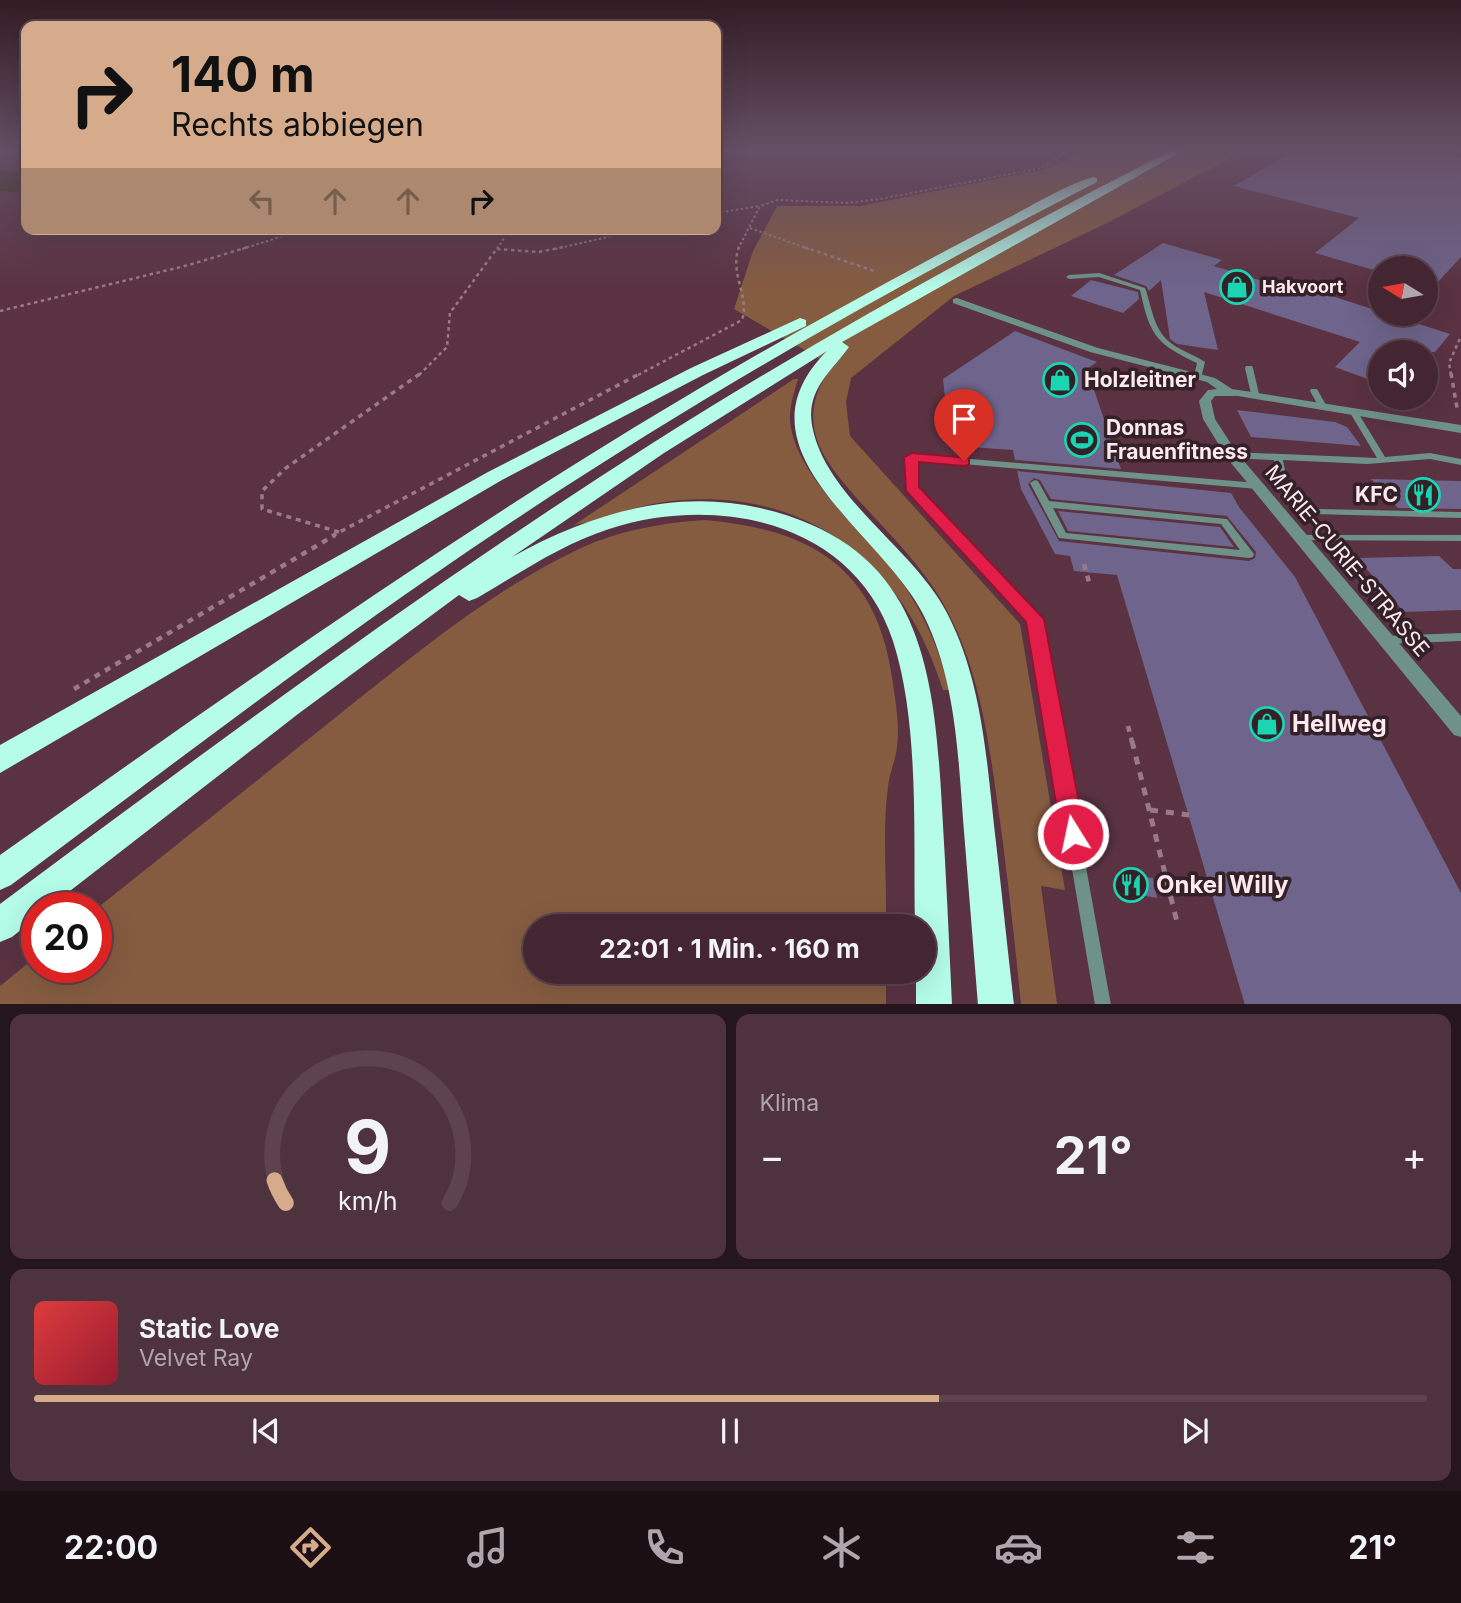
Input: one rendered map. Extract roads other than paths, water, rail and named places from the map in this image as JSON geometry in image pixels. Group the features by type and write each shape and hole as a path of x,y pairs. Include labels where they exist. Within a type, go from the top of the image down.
{"highway":[{"path":"0,760 216,632 579,431 733,354 926,265 1062,196"},
{"path":"0,925 147,811 378,641 586,496 891,307 1095,196"},
{"path":"0,874 290,663 564,478 926,265"},
{"path":"891,307 820,368 803,398 803,433 811,452 837,490 922,589 947,638 955,662 976,789 996,1004"},
{"path":"378,641 564,540 598,525 650,512 681,508 745,511 782,519 815,534 842,551 871,577 888,603 901,630 917,684 925,751 934,1004"}],"street":[{"path":"957,301 1094,350 1217,382 1228,391 1461,429"},
{"name":"MARIE-CURIE-STRASSE","path":"1228,391 1207,396 1205,408 1232,455 1461,729"}],"lane":[{"path":"1069,277 1099,275 1143,289 1149,318 1162,344 1201,362 1198,376"},
{"path":"1248,368 1255,394"},
{"path":"1314,391 1322,405"},
{"path":"1353,411 1382,459"},
{"path":"1232,455 1367,461 1430,456 1458,461"},
{"path":"1104,1004 1035,619 911,488 912,457 1258,486"},
{"path":"1278,457 1283,486 1297,502 1317,512 1461,515"},
{"path":"1035,483 1063,536 1249,554 1224,521 1047,504"},
{"path":"1300,538 1461,538"},
{"path":"1385,640 1461,637"}],"place":[{"name":"Hakvoort","path":"1237,287"},
{"name":"Holzleitner","path":"1060,380"},
{"name":"Donnas Frauenfitness","path":"1082,440"},
{"name":"KFC","path":"1423,495"},
{"name":"Hellweg","path":"1267,724"},
{"name":"Onkel Willy","path":"1131,885"}]}
